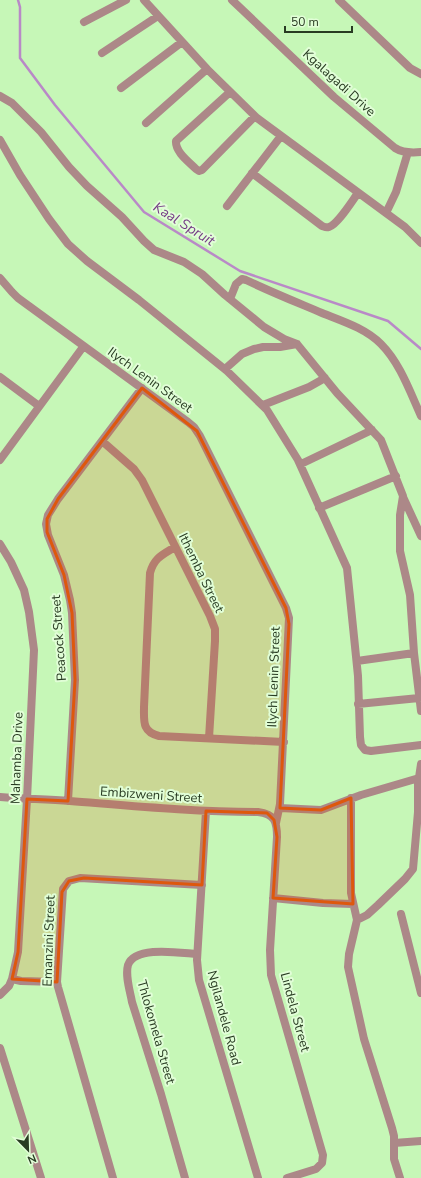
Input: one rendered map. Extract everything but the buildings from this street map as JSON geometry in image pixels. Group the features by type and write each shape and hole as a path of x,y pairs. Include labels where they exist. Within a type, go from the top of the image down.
{"street":[{"path":"84,22 126,0"},
{"path":"144,0 207,69 255,116 405,227 421,243"},
{"name":"Kgalagadi Drive","path":"232,0 334,97 398,150 421,152"},
{"path":"339,0 410,68 421,74"},
{"path":"102,53 158,16"},
{"path":"121,88 182,42"},
{"path":"146,123 207,69"},
{"path":"230,92 176,141 178,151 196,169 200,171 202,170 255,116"},
{"path":"0,96 12,103 24,114 41,132 69,167 87,186 122,217 149,246 157,252 193,267 264,327 284,339 297,344 337,393 372,430 382,443 421,536"},
{"path":"227,206 281,136"},
{"path":"0,140 20,175 49,219 68,244 87,261 225,369 263,405 274,420 301,464 319,508 347,568 357,661 360,742 365,750 371,751 421,745"},
{"path":"386,213 393,199 408,152"},
{"path":"252,172 325,227 329,227 335,221 358,193"},
{"name":"Ilych Lenin Street","path":"0,278 18,298 83,347 188,422 197,431 286,608 289,624 284,742 156,735 149,732 144,724 144,691 150,573 153,563 175,547"},
{"path":"230,299 238,281 245,279 281,296 359,328 377,340 386,350 402,375 421,416"},
{"path":"225,369 242,354 254,349 297,344"},
{"path":"0,460 83,347"},
{"path":"0,377 39,406"},
{"path":"263,405 309,387 325,378"},
{"name":"Peacock Street","path":"68,801 75,680 71,605 64,575 48,535 46,524 50,510 142,388"},
{"path":"301,464 372,430"},
{"name":"Ithemba Street","path":"102,441 137,472 205,606 215,632 209,738"},
{"path":"319,508 396,476"},
{"path":"403,496 400,527 400,551 410,595 414,653 421,711"},
{"name":"Mahamba Drive","path":"0,544 11,562 24,590 33,637 28,799 18,952 12,979 0,995"},
{"path":"357,661 414,653"},
{"path":"358,704 419,698"},
{"name":"Lindela Street","path":"284,742 280,808 273,820 277,837 270,950 271,975 322,1151 322,1163 316,1169 287,1178"},
{"path":"357,920 375,909 413,869 421,765"},
{"path":"280,808 321,810 351,798 419,778"},
{"name":"Embizweni Street","path":"0,797 68,801 142,808 258,812 267,813 273,820"},
{"path":"351,798 351,893 357,920 349,954 348,967 364,1039 392,1128 394,1159 400,1178"},
{"name":"Ngilandele Road","path":"206,811 197,964 201,989 258,1178"},
{"name":"Emanzini Street","path":"112,1178 57,982 62,892 65,885 76,878 202,885"},
{"path":"273,898 323,903 353,904"},
{"path":"401,914 421,993"},
{"name":"Thlokomela Street","path":"185,1178 161,1094 132,1002 129,990 128,965 133,958 145,952 197,954"},
{"path":"12,979 21,981 57,982"},
{"path":"0,1048 40,1178"},
{"path":"394,1143 421,1141"}],"highlighted area":[{"path":"142,388 197,431 286,608 289,624 280,808 321,810 351,798 353,904 273,898 277,837 274,820 267,813 206,811 202,885 84,878 69,881 62,892 57,982 12,979 18,952 27,799 68,801 75,680 72,613 64,575 47,532 47,519 58,499"}],"waterway":[{"name":"Kaal Spruit","path":"18,0 20,7 20,58 55,105 144,212 240,271 388,321 421,349"}]}
